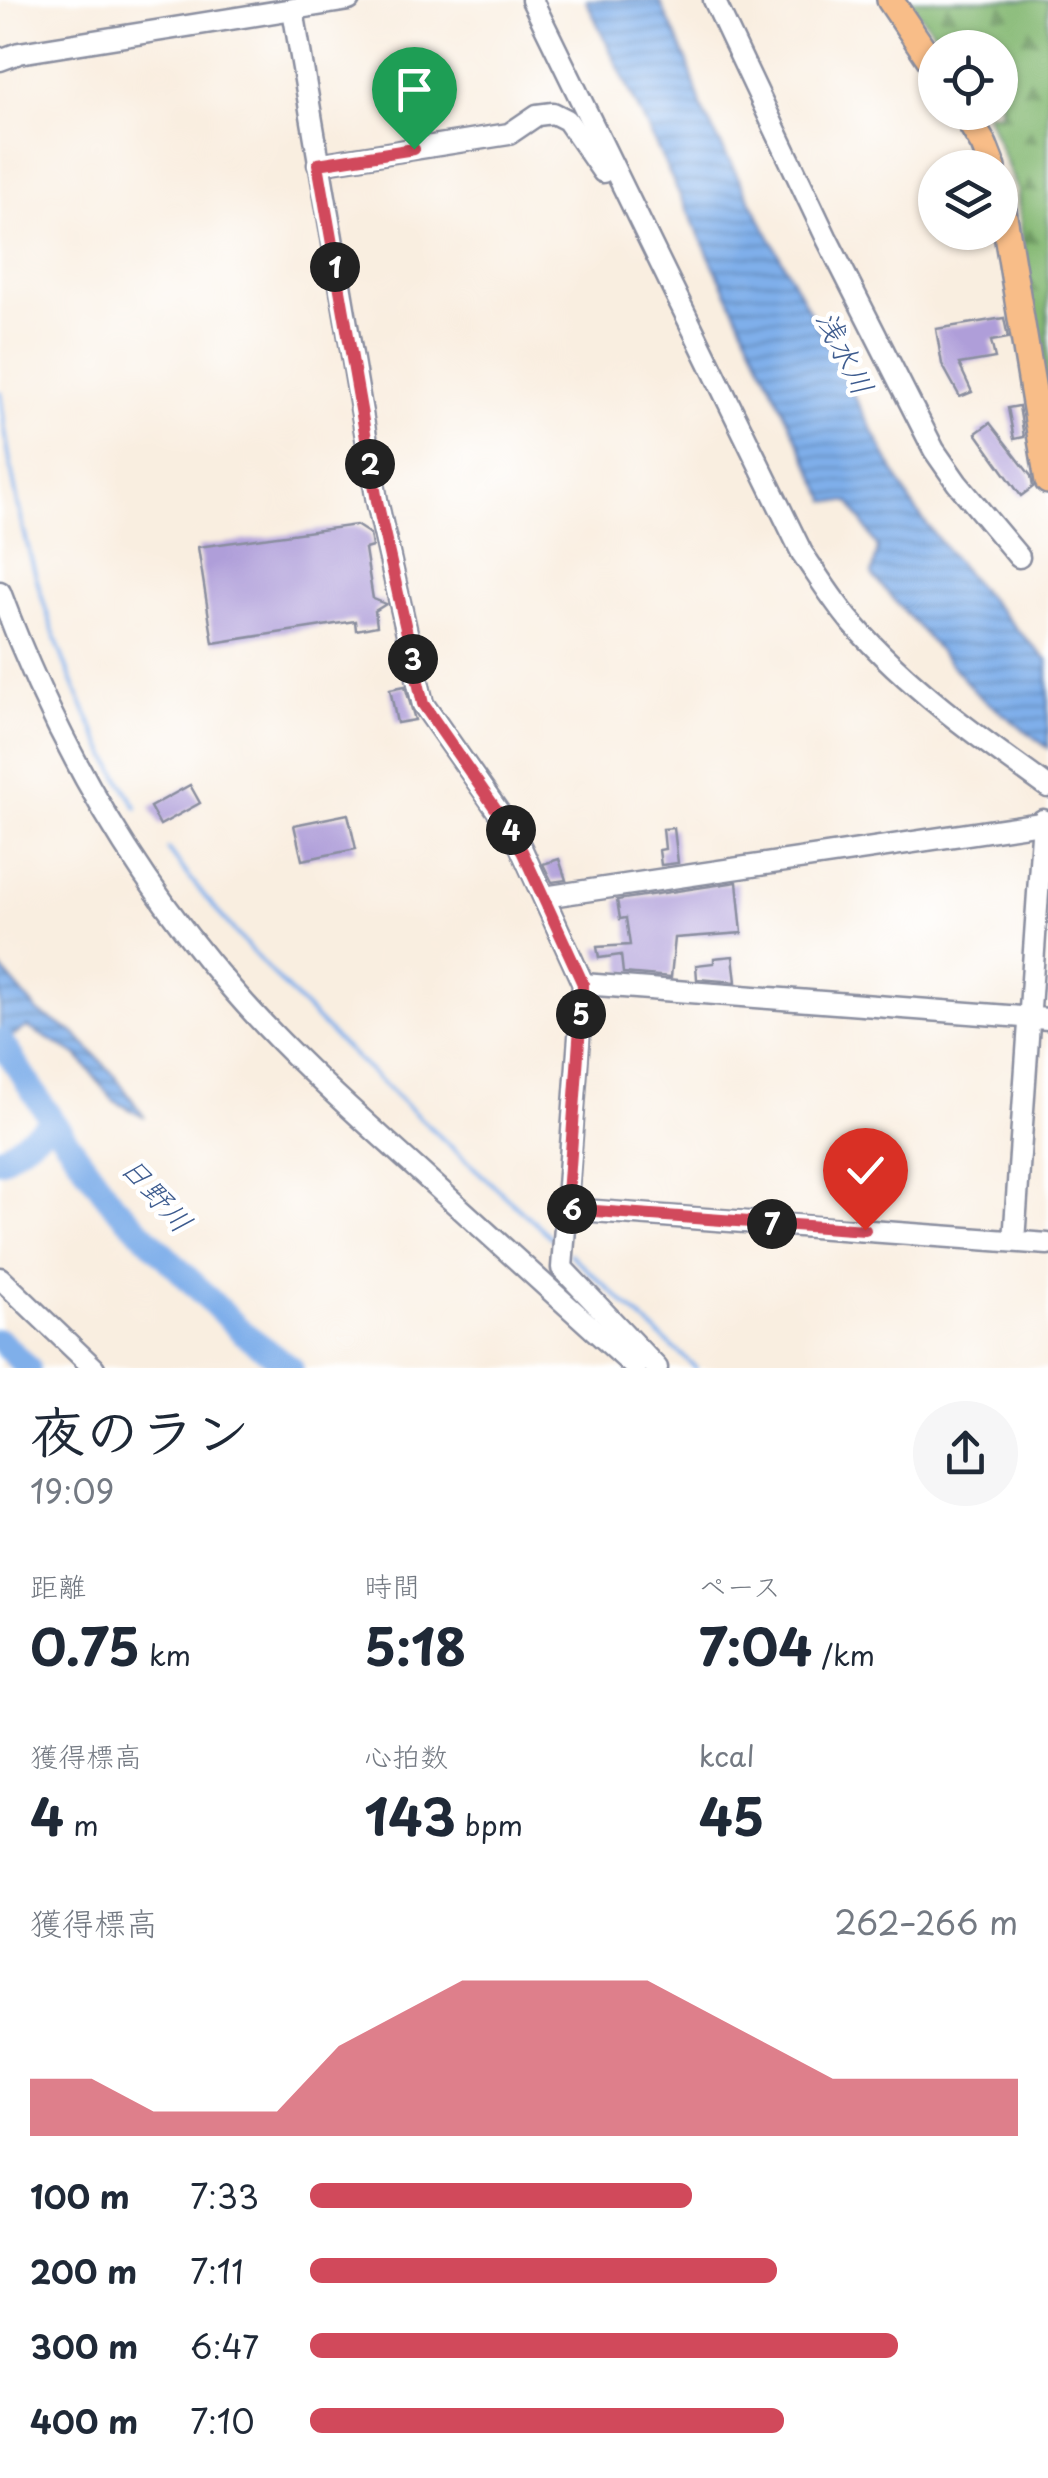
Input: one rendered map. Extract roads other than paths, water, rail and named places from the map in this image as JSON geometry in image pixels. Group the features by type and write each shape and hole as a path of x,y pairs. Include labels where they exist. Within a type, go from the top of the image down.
{"main road":[{"path":"890,0 918,42"},
{"path":"1010,250 1048,481"}],"street":[{"path":"0,60 19,53 349,0"},
{"path":"532,0 802,553 840,607 896,670 954,721 1048,787"},
{"path":"714,0 827,238 934,450 1019,556"},
{"path":"293,10 377,501 423,704 516,838 583,984 563,1251 567,1276 657,1368"},
{"path":"318,164 508,134 537,115 553,113 567,120 609,180 628,199"},
{"path":"0,592 29,670 84,780 132,858 232,990 347,1105 636,1368"},
{"path":"544,898 1046,821 1040,1018 1014,1241"},
{"path":"583,984 1040,1018"},
{"path":"567,1209 1048,1244"},
{"path":"0,1278 94,1368"}],"water":[{"path":"586,0 659,0 687,60 703,111 911,503 976,585 1048,661 1048,748 977,694 872,575 878,548 850,502 827,501"},
{"path":"0,967 38,1012 74,1033 116,1077 145,1118 113,1100 78,1056 27,1027 0,1043"}],"waterway":[{"path":"0,392 17,502 45,608 85,710 137,808"},
{"path":"168,849 210,903 303,1005 402,1102 555,1241"},
{"name":"日野川","path":"0,1040 113,1204 242,1332 291,1368"},
{"path":"0,1160 53,1122"},
{"path":"570,1254 696,1368"},
{"path":"0,1341 28,1368"}],"water label":[{"name":"浅水川","path":"844,353"}]}
